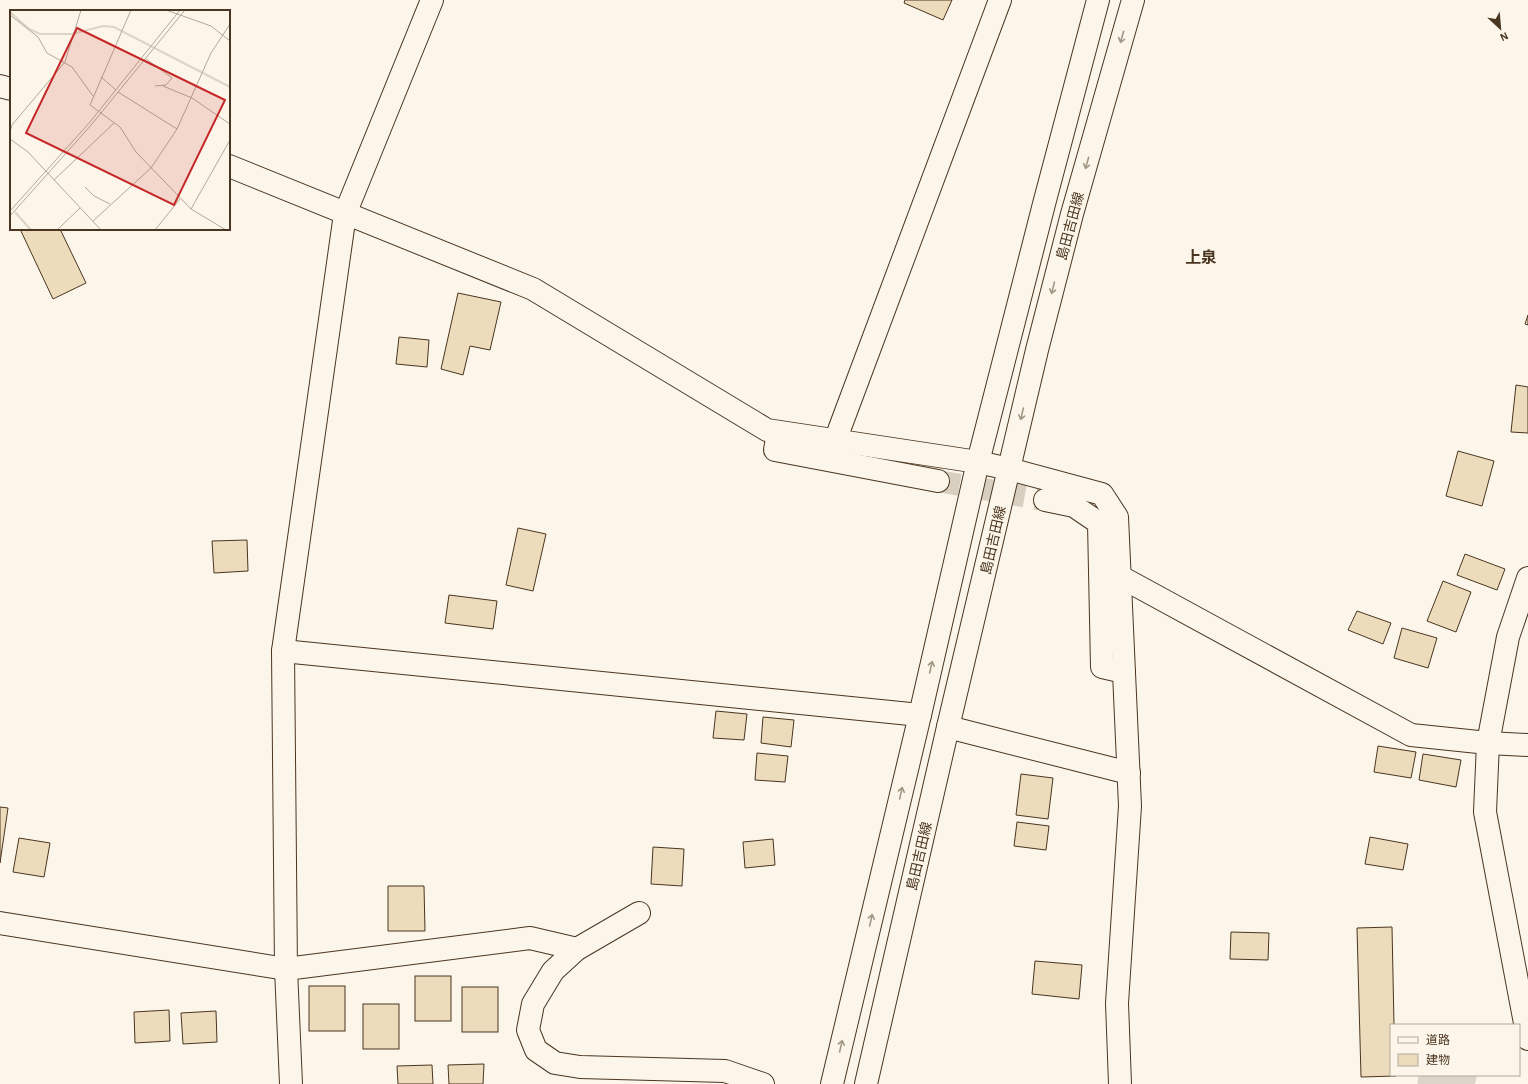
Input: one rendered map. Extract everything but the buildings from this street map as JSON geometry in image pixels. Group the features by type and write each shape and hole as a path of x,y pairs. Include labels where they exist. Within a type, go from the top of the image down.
{"street":[{"path":"291,1084 286,969 283,651 345,214 432,0"},
{"path":"835,441 1000,0"},
{"path":"832,1084 920,715 978,462 1098,0"},
{"name":"島田吉田線","path":"866,1084 948,727 1038,350 1072,214 1133,0"},
{"path":"0,86 10,89"},
{"path":"230,166 533,289 768,430 978,462 1102,494 1117,517 1129,773 1130,806 1117,1003 1120,1084"},
{"path":"778,432 775,450 938,481"},
{"path":"1045,500 1074,506 1099,523 1102,667 1124,672"},
{"path":"1120,576 1411,735 1488,743 1528,745"},
{"path":"1528,578 1508,637 1488,743 1485,812 1521,994 1528,1039"},
{"path":"283,651 920,715"},
{"path":"948,727 1129,773"},
{"path":"639,913 577,949 553,971 533,1004 528,1030 536,1050 554,1063 580,1067 725,1071 763,1084"},
{"path":"0,922 286,969 530,938 577,949"}],"waterway":[{"path":"1442,1084 1451,1076"}],"tunnel":[{"path":"938,481 1045,500"}],"district":[{"name":"上泉","path":"1201,257"}]}
